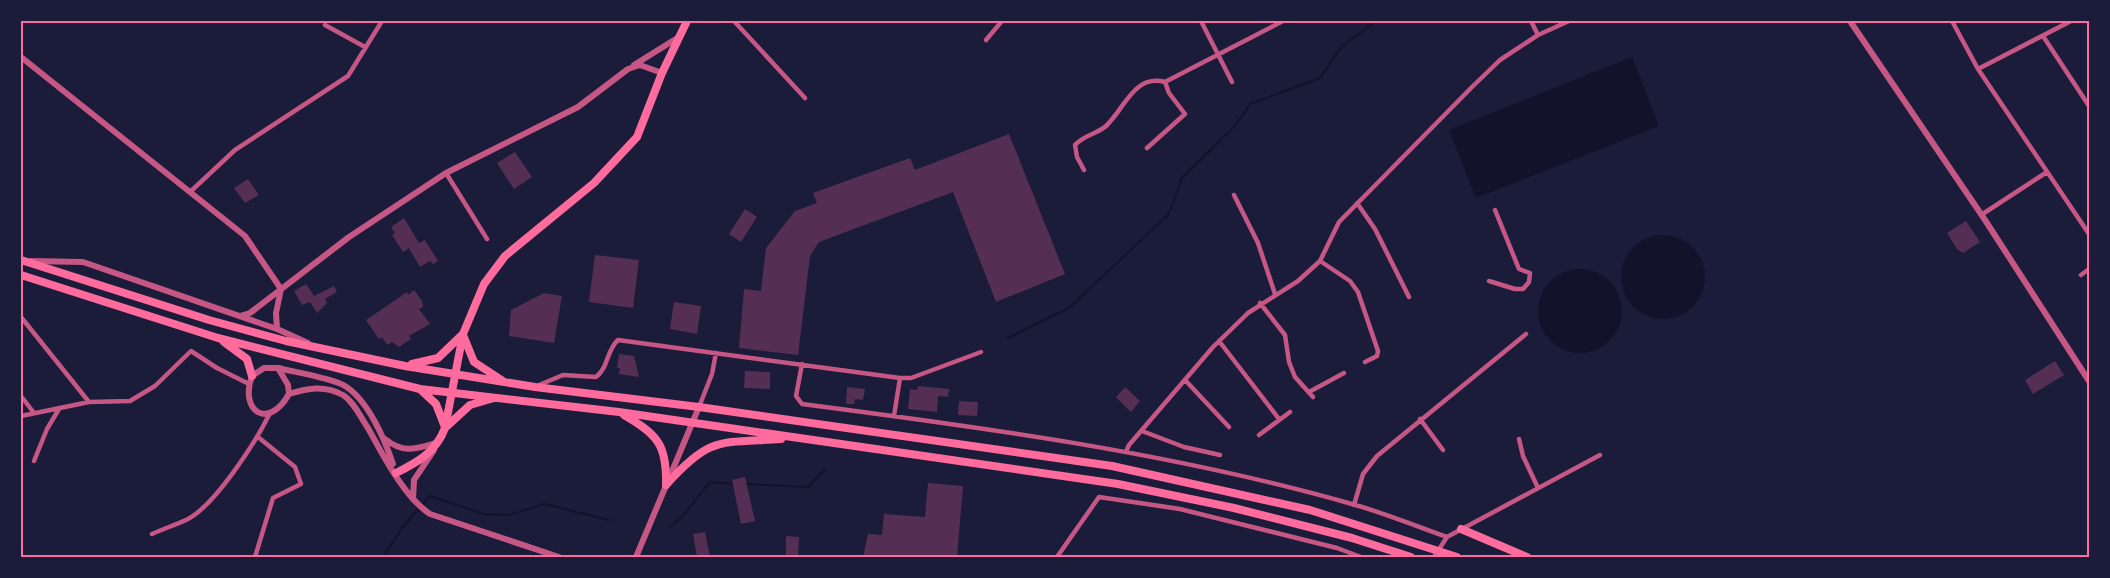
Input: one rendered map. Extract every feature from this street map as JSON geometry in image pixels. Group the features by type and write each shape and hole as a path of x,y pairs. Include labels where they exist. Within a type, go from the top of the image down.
{"main road":[{"path":"396,473 426,456 440,442 453,392 463,334 484,284 505,256 594,183 637,136 687,21"},
{"path":"23,261 209,320 318,348 405,366 455,376 699,407 1112,466 1310,510 1457,557"},
{"path":"21,275 218,338 420,388 620,412 1119,484 1234,508 1352,538 1411,557"},
{"path":"405,366 438,358 463,334"},
{"path":"463,334 474,362 507,383"},
{"path":"218,338 248,359 250,380"},
{"path":"420,388 436,404 445,428"},
{"path":"445,428 470,405 500,397"},
{"path":"620,412 650,431 659,443 667,462 666,485"},
{"path":"666,485 689,459 714,445 731,440 798,438"},
{"path":"1461,529 1527,557"}],"street":[{"path":"190,192 235,150 348,76 382,21"},
{"path":"734,21 805,98"},
{"path":"986,40 1002,21"},
{"path":"1201,21 1232,82"},
{"path":"1084,170 1077,157 1075,145 1081,139 1106,126 1137,87 1154,79 1165,82 1283,21"},
{"path":"1531,21 1538,35"},
{"path":"1126,452 1219,341 1260,303 1298,281 1320,261 1339,222 1500,60 1538,35 1569,21"},
{"path":"1850,21 1981,215 2089,381"},
{"path":"1952,21 1978,69 2089,234"},
{"path":"1978,69 2071,21"},
{"path":"325,25 365,47"},
{"path":"240,316 250,313 350,237 446,173 578,107 628,69 679,36"},
{"path":"2043,36 2089,106"},
{"path":"21,57 245,236 281,289 276,313 277,329"},
{"path":"628,69 640,65 663,73"},
{"path":"1148,148 1185,114 1165,82"},
{"path":"1981,215 2048,172"},
{"path":"446,173 487,239"},
{"path":"1234,195 1258,243 1275,294"},
{"path":"1357,203 1375,229 1409,297"},
{"path":"1489,281 1515,290 1523,289 1529,282 1530,273 1519,269 1495,210"},
{"path":"23,261 83,262 277,329 318,348"},
{"path":"1320,261 1350,281 1358,292 1378,351 1377,356 1365,362"},
{"path":"2081,275 2089,269"},
{"path":"1260,303 1285,334 1289,362 1295,377 1313,398"},
{"path":"21,317 89,402"},
{"path":"1354,505 1363,474 1377,456 1526,334"},
{"path":"535,387 563,375 596,377 604,371 609,348 618,340 900,378 911,378 981,352"},
{"path":"1219,341 1279,419"},
{"path":"21,416 89,402 126,402 143,395 191,351 216,368 250,380"},
{"path":"636,557 693,423 711,374 716,353"},
{"path":"802,364 796,396 802,404 1126,452 1244,476 1354,505 1447,537"},
{"path":"250,380 264,368 278,368 344,385 358,398 384,439 396,473"},
{"path":"278,368 286,380 289,394"},
{"path":"1309,392 1344,373"},
{"path":"894,416 900,378"},
{"path":"250,380 252,406 258,413 269,415"},
{"path":"1185,380 1229,427"},
{"path":"152,534 185,521 203,507 258,437 269,415 275,412 289,394 309,388 326,389 344,396 358,412 415,502 426,511 448,521 559,557"},
{"path":"21,396 34,413"},
{"path":"34,461 47,429 59,409"},
{"path":"1259,435 1290,412"},
{"path":"1420,419 1443,450"},
{"path":"1142,431 1184,447 1220,455"},
{"path":"255,557 273,498 301,484 295,467 258,437"},
{"path":"384,439 394,446 409,451 440,442"},
{"path":"1519,439 1523,456 1538,488"},
{"path":"415,502 414,480 440,442"},
{"path":"1434,557 1447,537 1600,455"},
{"path":"1058,557 1100,497 1180,509 1337,548 1361,557"}],"shaded area":[{"path":"1632,57 1659,126 1476,198 1449,130"},
{"path":"1663,235 1679,238 1693,247 1702,261 1705,277 1702,293 1693,307 1679,316 1663,319 1647,316 1633,307 1624,293 1621,277 1624,261 1633,247 1647,238"},
{"path":"1580,269 1596,272 1610,281 1619,295 1622,311 1619,327 1610,341 1596,350 1580,353 1564,350 1550,341 1541,327 1538,311 1541,295 1550,281 1564,272"}],"building":[{"path":"1009,134 1065,274 996,302 953,192 819,242 810,256 798,355 739,348 744,289 761,291 766,248 795,211 817,203 813,193 910,158 915,170"},
{"path":"515,152 532,177 514,189 497,163"},
{"path":"248,179 259,195 245,203 234,188"},
{"path":"745,209 757,217 741,242 729,234"},
{"path":"404,218 419,243 425,240 438,261 433,264 430,261 420,267 409,248 403,252 392,235 395,233 391,227"},
{"path":"1966,221 1980,242 1963,253 1957,249 1947,233"},
{"path":"595,255 639,260 633,308 589,302"},
{"path":"306,284 314,296 334,286 337,292 325,299 327,303 317,313 310,302 302,305 294,291"},
{"path":"414,290 422,301 423,307 419,309 430,324 409,336 411,339 399,347 392,342 387,345 382,337 379,339 366,320 407,292 408,295"},
{"path":"544,293 562,296 554,343 509,336 511,310"},
{"path":"674,302 701,306 697,334 670,329"},
{"path":"619,354 634,356 639,377 619,374 620,368 617,368"},
{"path":"2055,361 2064,375 2033,394 2025,380"},
{"path":"745,371 770,372 770,389 744,388"},
{"path":"918,386 949,389 948,397 938,396 937,412 908,409 910,389 917,390"},
{"path":"847,387 865,389 863,400 855,399 854,404 846,404"},
{"path":"1125,387 1140,401 1131,412 1116,397"},
{"path":"959,401 978,402 977,416 958,415"},
{"path":"745,477 755,521 741,524 732,480"},
{"path":"928,483 963,486 957,557 863,557 868,534 882,535 884,514 925,517"},
{"path":"705,532 710,557 697,557 693,534"},
{"path":"786,536 799,537 798,557 786,557"}],"waterway":[{"path":"1008,338 1069,308 1169,214 1182,178 1235,126 1250,104 1320,78 1342,46 1377,21"},
{"path":"745,484 808,487 825,469"},
{"path":"670,527 682,517 710,482 734,484"},
{"path":"383,557 402,528 430,496 484,514 508,515 545,504 609,520"}]}
